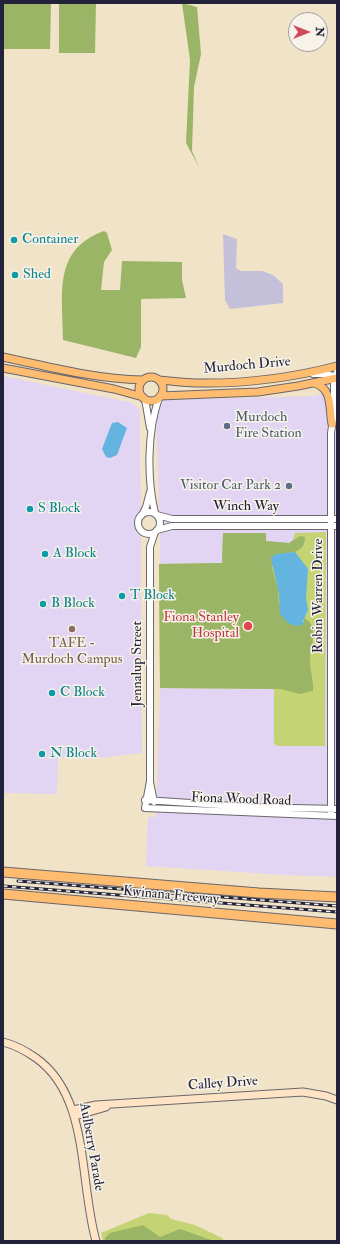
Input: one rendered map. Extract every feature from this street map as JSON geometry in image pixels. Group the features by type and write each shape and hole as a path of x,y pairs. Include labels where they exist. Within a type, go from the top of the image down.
{"highway":[{"path":"3,868 69,877"},
{"name":"Kwinana Freeway","path":"3,872 259,893 337,896"},
{"name":"Kwinana Freeway","path":"3,894 337,924"}],"main road":[{"name":"Murdoch Drive","path":"3,357 93,375 143,380 150,377 159,380 195,384 243,382 300,374 337,366"},
{"name":"Murdoch Drive","path":"3,368 114,389 152,401 159,397 244,394 314,383 336,377"},
{"path":"143,380 139,390 144,398"},
{"path":"159,380 163,386 159,397"},
{"path":"243,382 244,394"},
{"path":"314,383 321,386 328,394 332,424"},
{"name":"Aulberry Parade","path":"3,1042 25,1051 48,1068 66,1092 74,1113 89,1214 96,1241"},
{"name":"Calley Drive","path":"74,1113 96,1105 110,1106 303,1092 326,1096 337,1100"}],"street":[{"path":"300,374 328,374 336,377"},
{"name":"Robin Warren Drive","path":"334,812 334,690 331,533 334,522 334,439 332,424 336,377"},
{"name":"Jennalup Street","path":"150,546 139,521 146,508 150,489 151,432 155,409 159,397"},
{"name":"Jennalup Street","path":"144,398 151,432"},
{"name":"Jennalup Street","path":"150,489 156,514 160,521 150,546 150,781 154,808"},
{"path":"142,515 148,512 156,514"},
{"name":"Winch Way","path":"156,514 172,519 334,522"},
{"name":"Winch Way","path":"156,531 172,526 334,522"},
{"path":"142,530 147,533 156,531"},
{"name":"Jennalup Street","path":"145,808 145,800 150,781"},
{"name":"Fiona Wood Road","path":"145,800 250,810"},
{"name":"Fiona Wood Road","path":"145,808 334,812"}],"shaded area":[{"path":"223,234 237,239 236,268 241,271 262,271 273,275 283,284 283,303 230,309 225,300"},
{"name":"TAFE - Murdoch Campus","path":"3,376 133,403 140,410 142,753 88,759 58,758 57,794 3,793"},
{"name":"Fiona Stanley Hospital","path":"337,387 337,877 146,866 148,817 156,817 160,688 160,538 156,410 163,400 315,396"}],"green space":[{"path":"3,3 51,3 50,49 3,49"},
{"path":"59,3 96,3 95,53 59,53"},
{"path":"182,3 197,7 201,54 194,87 192,151 199,167 186,143 190,60"},
{"path":"104,231 107,233 112,250 104,262 101,290 120,290 122,261 182,262 182,280 186,298 141,299 141,347 136,358 63,340 62,290 68,262 76,250 87,239"},
{"path":"326,532 325,746 277,746 274,743 274,689 160,688 159,564 222,563 223,533 266,533 266,541 289,543 293,540 295,533"},
{"path":"223,533 266,533 266,541 289,543 300,536 305,537 304,543 299,550 291,553 276,554 272,568 278,589 279,604 304,623 304,618 312,626 313,638 310,662 313,691 299,694 281,689 160,688 159,564 222,563"},
{"path":"149,1213 167,1215 171,1219 195,1225 222,1238 224,1241 103,1241 101,1233"},
{"path":"143,1225 160,1237 180,1229 214,1241 105,1241 105,1238 110,1233"}],"water":[{"path":"118,422 127,428 117,455 110,458 106,457 102,449 112,423"},
{"path":"295,552 308,569 306,598 308,610 303,621 304,624 298,626 289,624 280,614 279,594 271,558 276,554"}],"railway":[{"path":"18,881 337,906"},
{"path":"3,886 337,912"}],"place":[{"name":"Container","path":"14,240"},
{"name":"Shed","path":"15,275"},
{"name":"Murdoch Fire Station","path":"227,426"},
{"name":"Visitor Car Park 2","path":"289,486"},
{"name":"S Block","path":"30,509"},
{"name":"A Block","path":"45,554"},
{"name":"T Block","path":"122,596"},
{"name":"B Block","path":"43,604"},
{"name":"Fiona Stanley Hospital","path":"248,626"},
{"name":"TAFE - Murdoch Campus","path":"72,629"},
{"name":"C Block","path":"52,693"},
{"name":"N Block","path":"42,754"}]}
